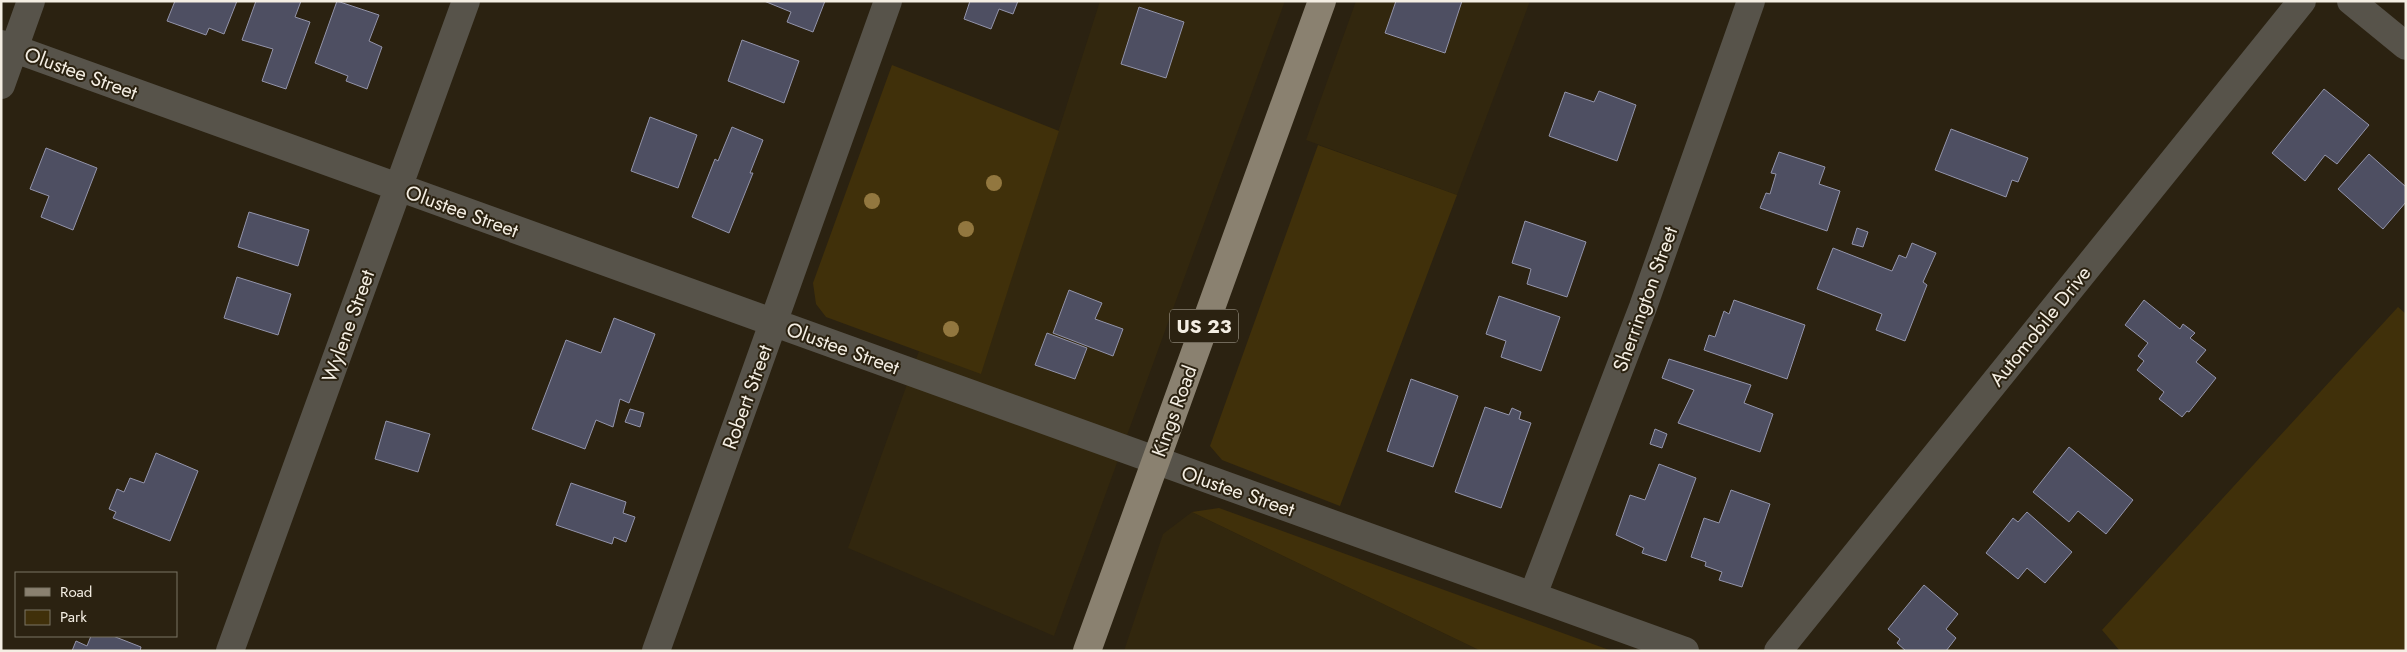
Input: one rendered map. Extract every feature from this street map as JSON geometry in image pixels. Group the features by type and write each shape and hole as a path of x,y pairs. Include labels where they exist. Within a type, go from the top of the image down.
{"main road":[{"name":"Kings Road","path":"1087,651 1322,1"}],"street":[{"path":"1,85 8,47 31,1"},
{"name":"Wylene Street","path":"230,651 466,1"},
{"name":"Robert Street","path":"656,651 888,1"},
{"name":"Sherrington Street","path":"1533,595 1643,307 1751,1"},
{"name":"Automobile Drive","path":"1778,651 2302,1"},
{"path":"2351,1 2406,46"},
{"name":"Olustee Street","path":"8,47 1685,651"}],"shaded area":[{"path":"1100,1 1285,1 1054,636 848,548 919,351 981,373"},
{"path":"1356,1 1530,1 1457,195 1306,140"},
{"path":"1192,512 1481,651 1124,651 1163,534"}],"green space":[{"path":"892,65 1059,131 981,374 826,317 816,304 813,283"},
{"path":"1318,145 1457,195 1340,506 1222,460 1210,446"},
{"path":"2398,307 2406,314 2406,651 2120,651 2102,630"},
{"path":"1219,508 1612,651 1481,651 1192,512"}],"building":[{"path":"175,1 237,1 224,34 209,28 206,35 167,21"},
{"path":"256,1 301,1 295,17 310,22 286,89 262,81 273,49 242,40"},
{"path":"337,1 379,15 369,41 382,47 367,89 346,81 348,76 315,63"},
{"path":"764,1 825,1 813,32 787,22 791,12"},
{"path":"970,1 1018,1 1013,14 999,9 991,29 964,19"},
{"path":"1396,1 1462,1 1445,53 1385,33"},
{"path":"1139,7 1184,22 1166,78 1121,64"},
{"path":"742,40 799,61 784,103 728,81"},
{"path":"2324,89 2369,125 2337,164 2325,155 2305,181 2272,153"},
{"path":"1599,91 1636,105 1617,161 1549,136 1565,92 1594,102"},
{"path":"650,117 697,135 678,188 631,171"},
{"path":"732,127 763,140 750,173 753,173 729,233 692,217 715,159 718,161"},
{"path":"1951,129 2028,158 2018,182 2012,180 2006,197 1935,170"},
{"path":"46,148 97,168 73,230 41,217 49,196 30,189"},
{"path":"1779,152 1825,167 1819,184 1840,191 1827,231 1760,208 1766,193 1770,194 1776,174 1771,173"},
{"path":"2369,154 2406,187 2406,202 2383,229 2338,189"},
{"path":"249,212 309,230 298,266 238,247"},
{"path":"1525,221 1586,242 1567,297 1527,284 1531,269 1512,263"},
{"path":"1857,228 1868,232 1863,247 1852,244"},
{"path":"1912,243 1936,253 1923,282 1927,285 1905,341 1876,330 1882,314 1817,289 1833,248 1892,271 1899,255 1906,258"},
{"path":"237,277 291,294 278,335 224,318"},
{"path":"1069,290 1102,303 1095,319 1123,329 1113,356 1053,333"},
{"path":"1499,296 1560,317 1541,371 1501,357 1506,341 1486,334"},
{"path":"1734,300 1805,325 1787,379 1704,350 1709,335 1715,337 1724,311 1729,314"},
{"path":"2144,300 2180,329 2183,324 2195,333 2190,338 2206,350 2196,362 2216,378 2189,412 2187,411 2182,417 2159,399 2164,392 2137,370 2144,361 2138,356 2148,343 2125,325"},
{"path":"614,318 655,334 629,403 620,399 613,427 596,420 585,449 532,429 566,340 601,353"},
{"path":"1047,333 1087,348 1075,379 1035,365"},
{"path":"1669,359 1751,385 1744,403 1773,414 1760,452 1678,423 1694,390 1662,378"},
{"path":"1411,379 1458,396 1433,467 1387,451"},
{"path":"1485,407 1509,415 1512,408 1521,412 1519,419 1531,423 1501,508 1455,492"},
{"path":"630,409 644,413 640,427 625,422"},
{"path":"386,421 430,434 418,472 375,459"},
{"path":"1655,429 1667,434 1662,448 1650,444"},
{"path":"2069,447 2133,500 2106,534 2078,511 2069,522 2033,492"},
{"path":"156,453 198,471 170,541 113,518 116,512 109,509 117,489 124,492 130,478 144,483"},
{"path":"1659,464 1696,478 1666,561 1642,553 1644,548 1616,535 1630,495 1645,500"},
{"path":"571,483 626,502 623,513 635,517 626,542 614,537 612,544 556,525"},
{"path":"1731,490 1770,504 1742,587 1719,580 1722,572 1705,566 1706,562 1691,557 1704,518 1719,523"},
{"path":"2027,512 2072,552 2045,583 2027,568 2018,579 1986,553 2013,518 2018,522"},
{"path":"1924,585 1958,614 1946,629 1956,638 1946,651 1906,651 1897,643 1900,639 1888,629"},
{"path":"91,637 116,637 141,647 140,651 72,651 76,641 87,646"}]}
